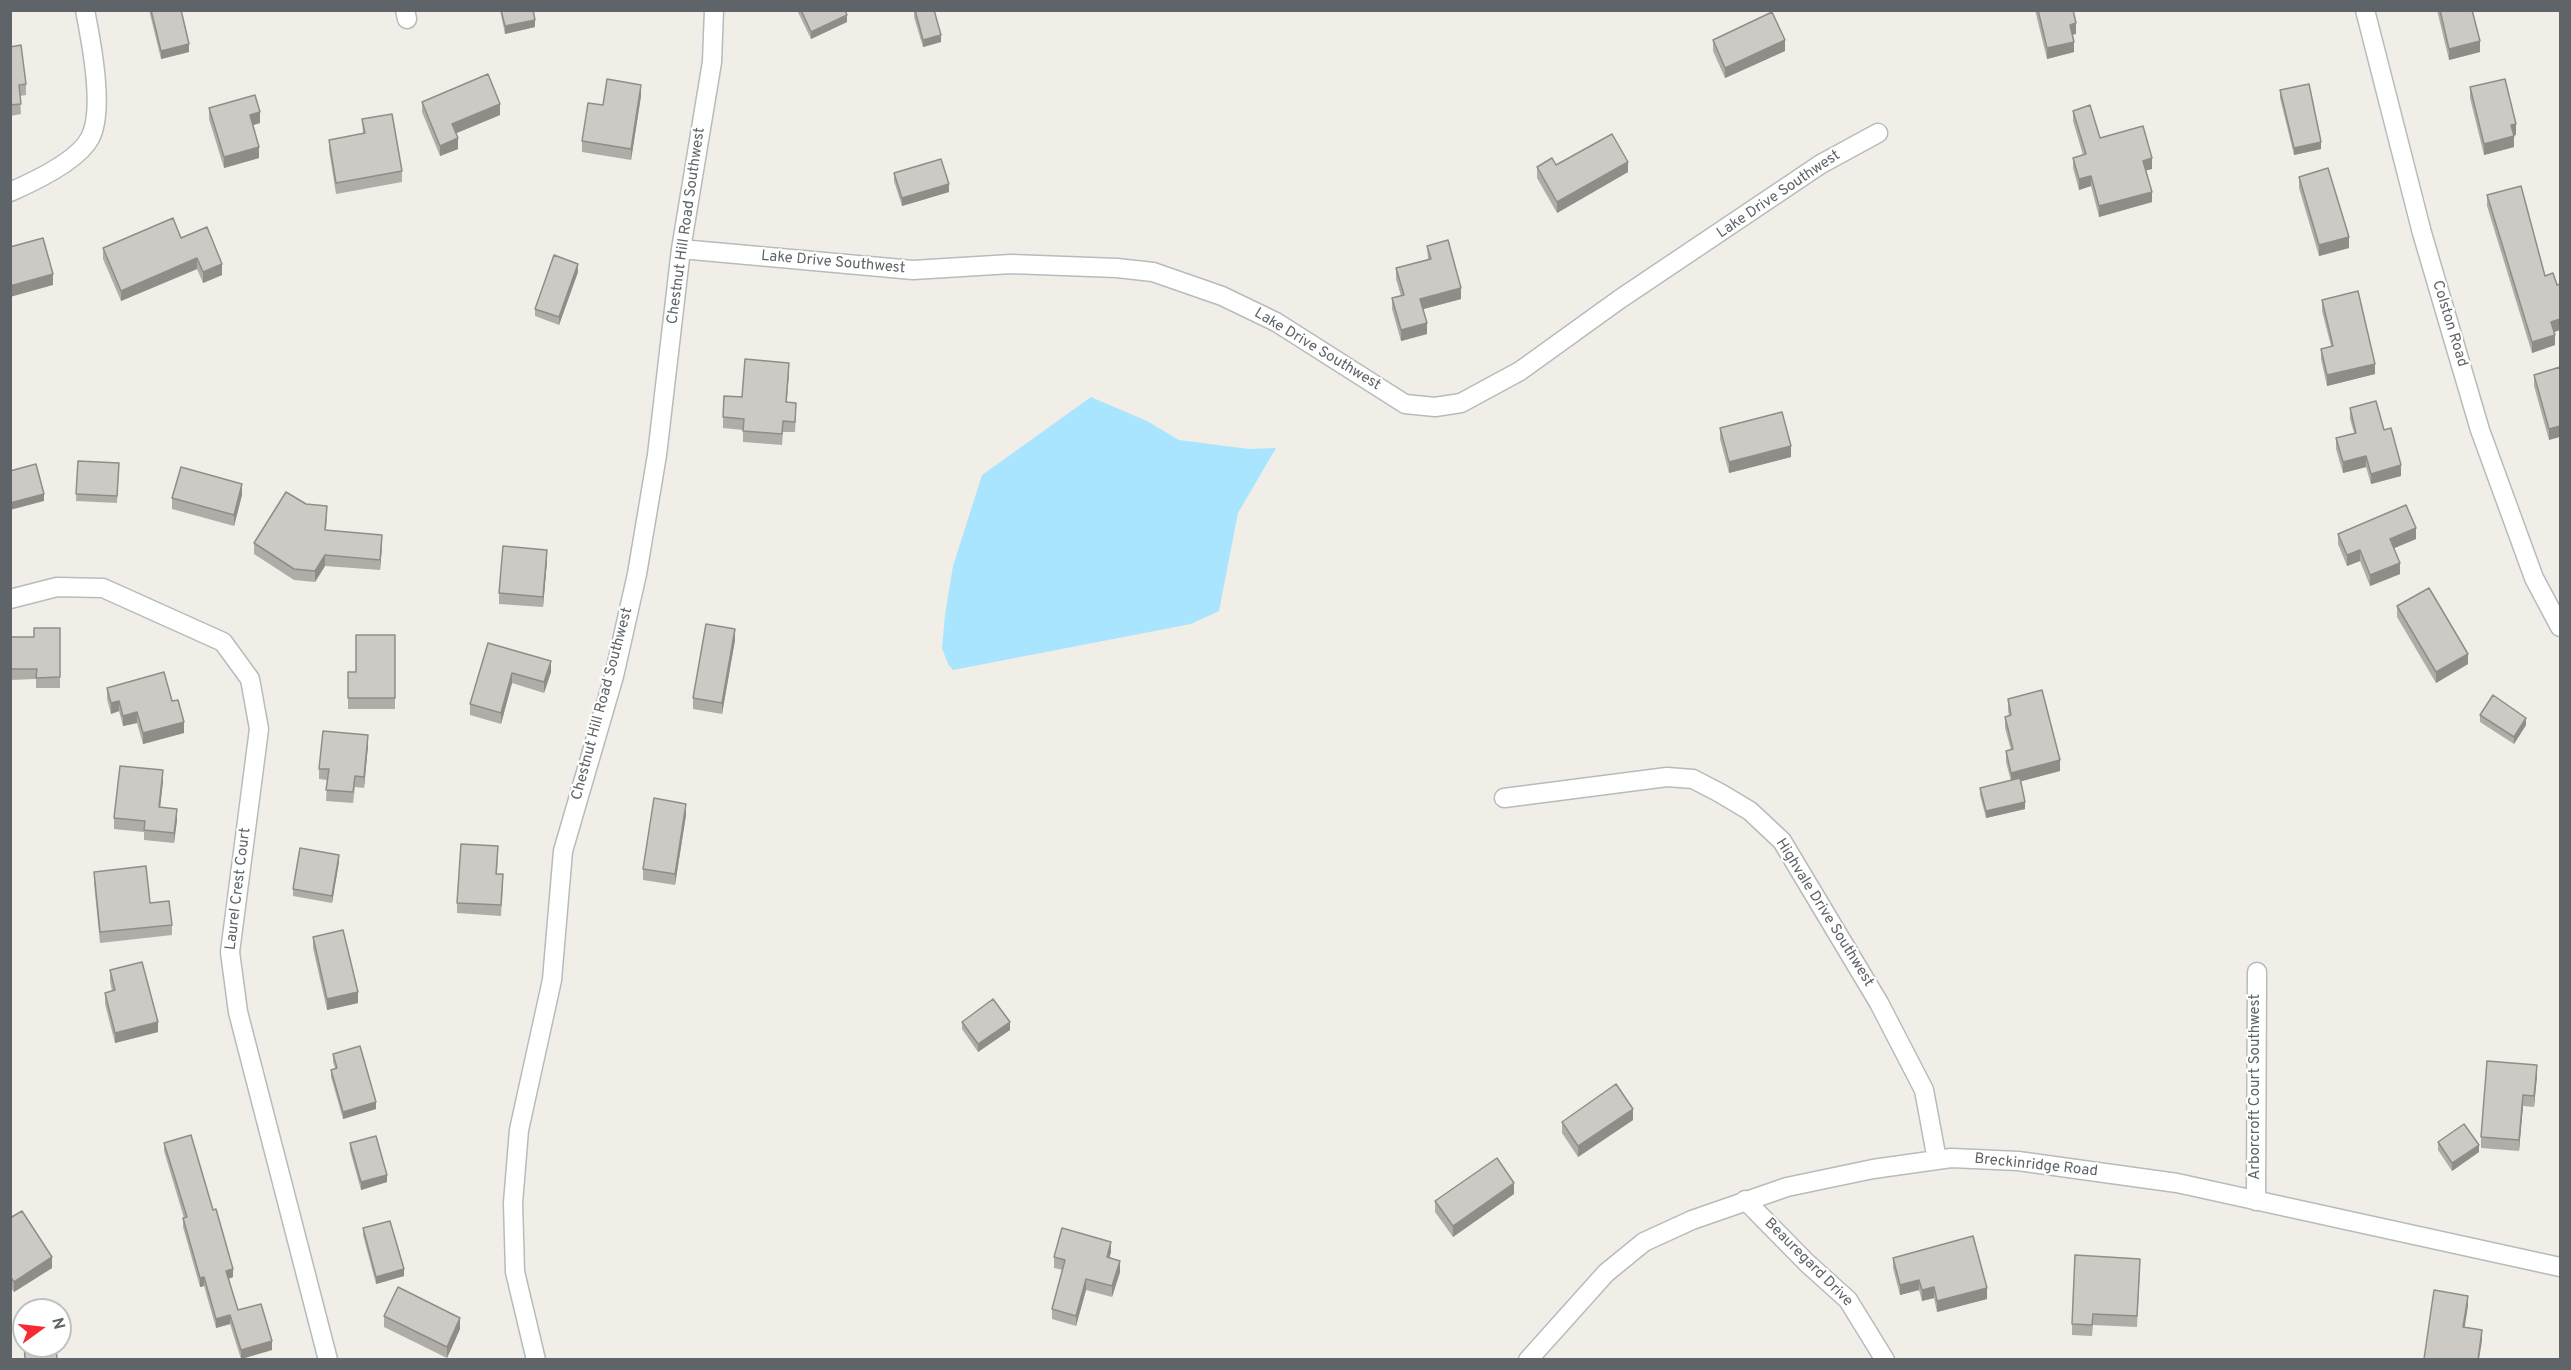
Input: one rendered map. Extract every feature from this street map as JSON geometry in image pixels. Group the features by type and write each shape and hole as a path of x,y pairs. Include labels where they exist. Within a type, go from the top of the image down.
{"street":[{"path":"10,192 41,178 68,160 90,139 95,113 95,64 85,10"},
{"name":"Chestnut Hill Road Southwest","path":"536,1359 515,1272 513,1203 519,1130 552,980 563,851 614,676 637,574 657,455 681,249 712,62 714,10"},
{"name":"Colston Road","path":"2365,10 2422,233 2480,430 2534,578 2560,627"},
{"name":"Lake Drive Southwest","path":"681,249 912,270 1011,264 1117,268 1153,272 1222,296 1276,322 1405,404 1435,407 1461,403 1513,376 1620,299 1821,164 1878,134"},
{"name":"Laurel Crest Court","path":"10,599 57,587 103,588 223,642 250,679 259,729 230,952 238,1012 328,1359"},
{"name":"Highvale Drive Southwest","path":"1504,798 1667,777 1693,779 1750,811 1782,841 1879,1003 1924,1090 1937,1160"},
{"name":"Arborcroft Court Southwest","path":"2256,1201 2257,972"},
{"name":"Breckinridge Road","path":"1528,1359 1606,1273 1644,1242 1745,1200 1798,1185 1873,1169 1951,1158 2018,1161 2177,1184 2560,1267"},
{"name":"Beauregard Drive","path":"1745,1200 1807,1263 1848,1300 1886,1359"}],"water":[{"path":"1091,397 1147,421 1179,440 1249,449 1276,448 1238,513 1219,611 1191,624 953,670 942,648 945,615 953,566 982,475"}],"building":[{"path":"151,10 181,10 189,44 161,51"},
{"path":"501,10 533,10 535,20 505,26"},
{"path":"801,10 845,10 847,15 811,32"},
{"path":"915,10 934,10 941,35 923,40"},
{"path":"2038,10 2073,10 2076,23 2070,25 2074,42 2047,48"},
{"path":"2440,10 2472,10 2480,41 2449,49"},
{"path":"1772,12 1785,40 1725,68 1713,40"},
{"path":"21,45 26,84 19,85 21,104 10,105 10,47"},
{"path":"488,74 500,104 452,124 458,138 440,146 422,102"},
{"path":"607,79 641,85 631,149 582,141 588,103 603,105"},
{"path":"2505,79 2516,124 2511,125 2514,136 2484,144 2470,87"},
{"path":"2309,84 2321,142 2294,148 2280,90"},
{"path":"255,95 260,112 250,115 259,147 224,157 209,108"},
{"path":"2090,105 2100,138 2143,126 2152,158 2143,161 2152,192 2099,206 2091,176 2079,179 2073,158 2086,154 2073,111"},
{"path":"392,114 402,171 336,183 329,140 365,133 362,119"},
{"path":"1612,134 1628,162 1557,202 1537,167 1552,158 1556,165"},
{"path":"941,159 949,184 902,198 894,173"},
{"path":"2328,168 2349,237 2319,245 2299,177"},
{"path":"2521,186 2545,276 2553,273 2557,285 2560,284 2560,319 2551,322 2555,335 2532,342 2487,195"},
{"path":"173,218 181,238 207,227 222,264 203,272 197,258 121,291 103,248"},
{"path":"43,238 53,274 10,286 10,247"},
{"path":"1448,240 1461,288 1420,299 1427,323 1401,330 1392,298 1404,295 1396,268 1431,259 1427,246"},
{"path":"554,255 578,264 559,317 535,309"},
{"path":"2358,291 2375,364 2327,375 2321,349 2333,346 2322,300"},
{"path":"745,359 789,363 786,402 796,403 795,422 783,421 782,434 743,431 744,419 723,417 724,396 742,397"},
{"path":"2560,367 2560,426 2549,429 2534,375"},
{"path":"2376,401 2384,430 2391,428 2401,465 2371,474 2366,456 2343,462 2336,438 2356,433 2350,408"},
{"path":"1782,412 1791,446 1729,462 1720,428"},
{"path":"78,461 119,463 117,496 76,494"},
{"path":"36,464 44,494 10,503 10,471"},
{"path":"181,467 242,484 234,515 172,498"},
{"path":"286,492 306,504 327,506 325,530 382,535 380,560 325,555 315,571 294,569 254,543"},
{"path":"2406,505 2416,528 2390,539 2400,563 2370,575 2360,550 2347,555 2338,534"},
{"path":"503,546 547,550 543,597 499,593"},
{"path":"2429,588 2468,654 2436,672 2397,606"},
{"path":"706,624 735,629 722,703 693,698"},
{"path":"34,628 60,628 60,677 36,678 37,669 10,669 10,637 34,637"},
{"path":"356,635 395,635 395,698 348,698 348,672 356,672"},
{"path":"488,643 551,661 544,682 512,673 501,713 470,704"},
{"path":"164,672 172,701 178,700 184,722 143,733 137,712 123,716 119,701 111,703 107,688"},
{"path":"2042,690 2060,760 2011,773 2006,751 2013,749 2005,717 2011,715 2008,699"},
{"path":"2493,695 2526,718 2514,737 2480,715"},
{"path":"323,731 368,735 364,777 355,776 353,792 326,790 329,769 319,769"},
{"path":"120,766 163,770 159,807 177,809 174,833 144,830 145,821 114,818"},
{"path":"2020,778 2025,802 1986,811 1980,788"},
{"path":"654,798 686,804 675,874 643,869"},
{"path":"461,844 498,846 496,874 503,874 501,905 457,903"},
{"path":"300,848 339,855 332,896 293,889"},
{"path":"146,866 150,903 169,901 172,925 100,932 94,872"},
{"path":"343,930 358,992 327,999 313,937"},
{"path":"142,962 158,1022 115,1033 105,993 115,990 110,970"},
{"path":"993,999 1010,1022 978,1044 962,1022"},
{"path":"360,1046 376,1102 343,1112 331,1070 337,1068 333,1054"},
{"path":"2487,1061 2537,1065 2534,1096 2523,1095 2519,1140 2481,1137"},
{"path":"1616,1084 1633,1109 1578,1146 1562,1122"},
{"path":"2464,1124 2479,1145 2452,1163 2438,1142"},
{"path":"191,1135 233,1269 226,1271 238,1310 261,1304 272,1341 241,1350 230,1315 216,1319 204,1277 200,1278 183,1218 187,1217 164,1143"},
{"path":"376,1136 387,1175 361,1182 350,1143"},
{"path":"1497,1158 1514,1183 1453,1226 1435,1201"},
{"path":"22,1211 52,1257 14,1282 10,1276 10,1218"},
{"path":"390,1221 404,1269 376,1277 363,1228"},
{"path":"1062,1228 1111,1242 1107,1257 1120,1261 1112,1286 1086,1279 1076,1316 1052,1309 1065,1260 1054,1257"},
{"path":"1973,1236 1987,1288 1937,1301 1934,1287 1922,1290 1919,1280 1900,1285 1893,1258"},
{"path":"2075,1255 2140,1259 2137,1316 2093,1314 2092,1325 2072,1324"},
{"path":"398,1287 460,1318 447,1347 384,1316"},
{"path":"2434,1290 2468,1296 2463,1327 2482,1330 2478,1359 2424,1359"},
{"path":"25,1358 57,1359 25,1359"}]}
